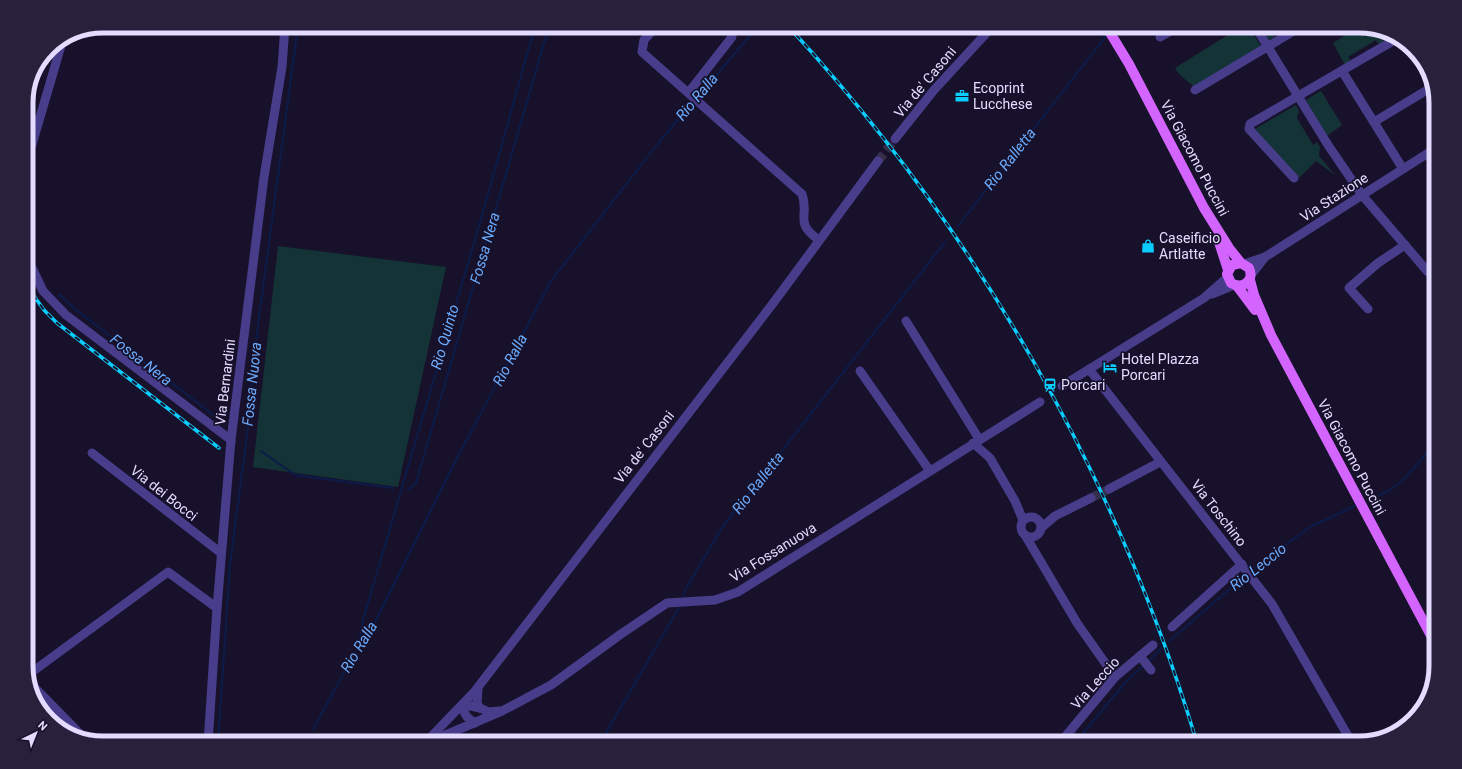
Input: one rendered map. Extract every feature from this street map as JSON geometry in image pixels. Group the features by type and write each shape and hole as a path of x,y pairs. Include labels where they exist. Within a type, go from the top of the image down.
{"main road":[{"name":"Via Giacomo Puccini","path":"1110,33 1129,64"},
{"name":"Via Giacomo Puccini","path":"1115,33 1129,64 1204,208 1226,242 1243,263"},
{"path":"1204,208 1221,246 1232,279 1271,335"},
{"path":"1243,263 1249,268 1250,277 1243,286 1232,279 1232,265 1243,263"},
{"name":"Via Giacomo Puccini","path":"1250,277 1254,295 1271,335 1429,632"}],"street":[{"name":"Via Bernardini","path":"208,736 221,553 231,440 264,178 282,67 284,33"},
{"path":"651,33 644,40 642,52 802,194 805,202 803,221 805,228 818,240"},
{"path":"690,93 732,37 731,33"},
{"name":"Via de' Casoni","path":"895,139 938,85 986,33"},
{"path":"1160,37 1167,33"},
{"path":"1258,33 1328,145 1362,195 1428,272"},
{"path":"1195,90 1290,33"},
{"path":"1294,178 1248,127 1250,124 1392,41"},
{"path":"33,141 60,48"},
{"path":"1342,71 1403,169"},
{"path":"1374,122 1428,90"},
{"name":"Via Stazione","path":"1243,263 1265,257 1429,152"},
{"name":"Via de' Casoni","path":"433,736 478,688 774,302 818,240 878,162"},
{"path":"1368,309 1349,288 1378,263 1405,245"},
{"path":"1250,277 1265,257"},
{"path":"33,269 43,291 66,315 231,440"},
{"path":"1062,386 1232,279"},
{"path":"906,321 991,459 1015,501 1030,518 1040,523 1041,528"},
{"name":"Via Toschino","path":"1088,369 1246,571 1284,623 1348,736"},
{"path":"860,371 930,471"},
{"name":"Via Fossanuova","path":"443,736 502,711 551,685 649,614 667,603 715,600 738,592 1040,402"},
{"name":"Via dei Bocci","path":"92,453 221,553"},
{"path":"1109,489 1160,462"},
{"path":"1030,535 1039,533 1041,528 1055,516 1091,498"},
{"path":"1055,516 1030,518 1021,530 1030,535 1038,555 1077,623 1115,677"},
{"path":"1172,626 1246,571"},
{"path":"33,671 168,572 217,608"},
{"name":"Via Leccio","path":"1066,736 1115,677 1153,645"},
{"path":"1140,656 1150,668"},
{"path":"478,688 477,703 480,708"},
{"path":"38,691 78,732"},
{"path":"475,723 467,717 461,707 471,706 489,712 502,711"}],"green space":[{"path":"1231,33 1253,33 1261,46 1194,87 1181,76 1175,68"},
{"path":"1264,33 1274,33 1272,34 1274,37 1269,40"},
{"path":"1349,33 1377,35 1382,37 1384,41 1378,44 1376,40 1348,57 1351,61 1345,65 1333,43"},
{"path":"1321,91 1342,125 1327,136 1306,100"},
{"path":"1296,105 1299,111 1297,118 1313,145 1317,142 1320,147 1319,156 1335,175 1316,161 1299,178 1253,130"},
{"path":"278,246 446,267 398,487 253,467"}],"waterway":[{"name":"Fossa Nuova","path":"218,736 230,565 248,427 253,363 297,33"},
{"name":"Rio Quinto","path":"358,648 363,620 481,219 533,33"},
{"name":"Fossa Nera","path":"409,489 416,483 547,33"},
{"name":"Rio Ralla","path":"698,97 752,33"},
{"name":"Rio Ralletta","path":"958,226 1106,36"},
{"name":"Rio Ralla","path":"313,729 355,653 372,628 455,462 551,281 659,142 693,102"},
{"name":"Rio Ralletta","path":"682,600 687,587 721,529 945,242"},
{"name":"Fossa Nera","path":"58,296 60,295 75,309 224,423"},
{"name":"Fossa Nera","path":"261,451 295,475 393,488"},
{"name":"Rio Leccio","path":"1370,500 1390,490 1402,481 1429,451"},
{"name":"Rio Leccio","path":"1249,572 1310,527 1355,506"},
{"name":"Rio Leccio","path":"1169,641 1246,575"},
{"name":"Rio Ralletta","path":"604,736 680,606"},
{"name":"Rio Leccio","path":"1148,662 1161,648"},
{"name":"Rio Leccio","path":"1081,736 1125,683 1143,666"}],"tunnel":[{"path":"878,161 895,139"},
{"path":"1091,498 1109,489"}],"railway":[{"path":"794,33 857,105 920,187 979,273 1033,361 1082,453 1126,547 1164,644 1195,736"},
{"path":"35,87 37,80"},
{"path":"33,295 44,310 57,323 219,448"}],"place":[{"name":"Ecoprint Lucchese","path":"962,96"},
{"name":"Caseificio Artlatte","path":"1148,246"},
{"name":"Hotel Plazza Porcari","path":"1110,367"},
{"name":"Porcari","path":"1050,385"}]}
